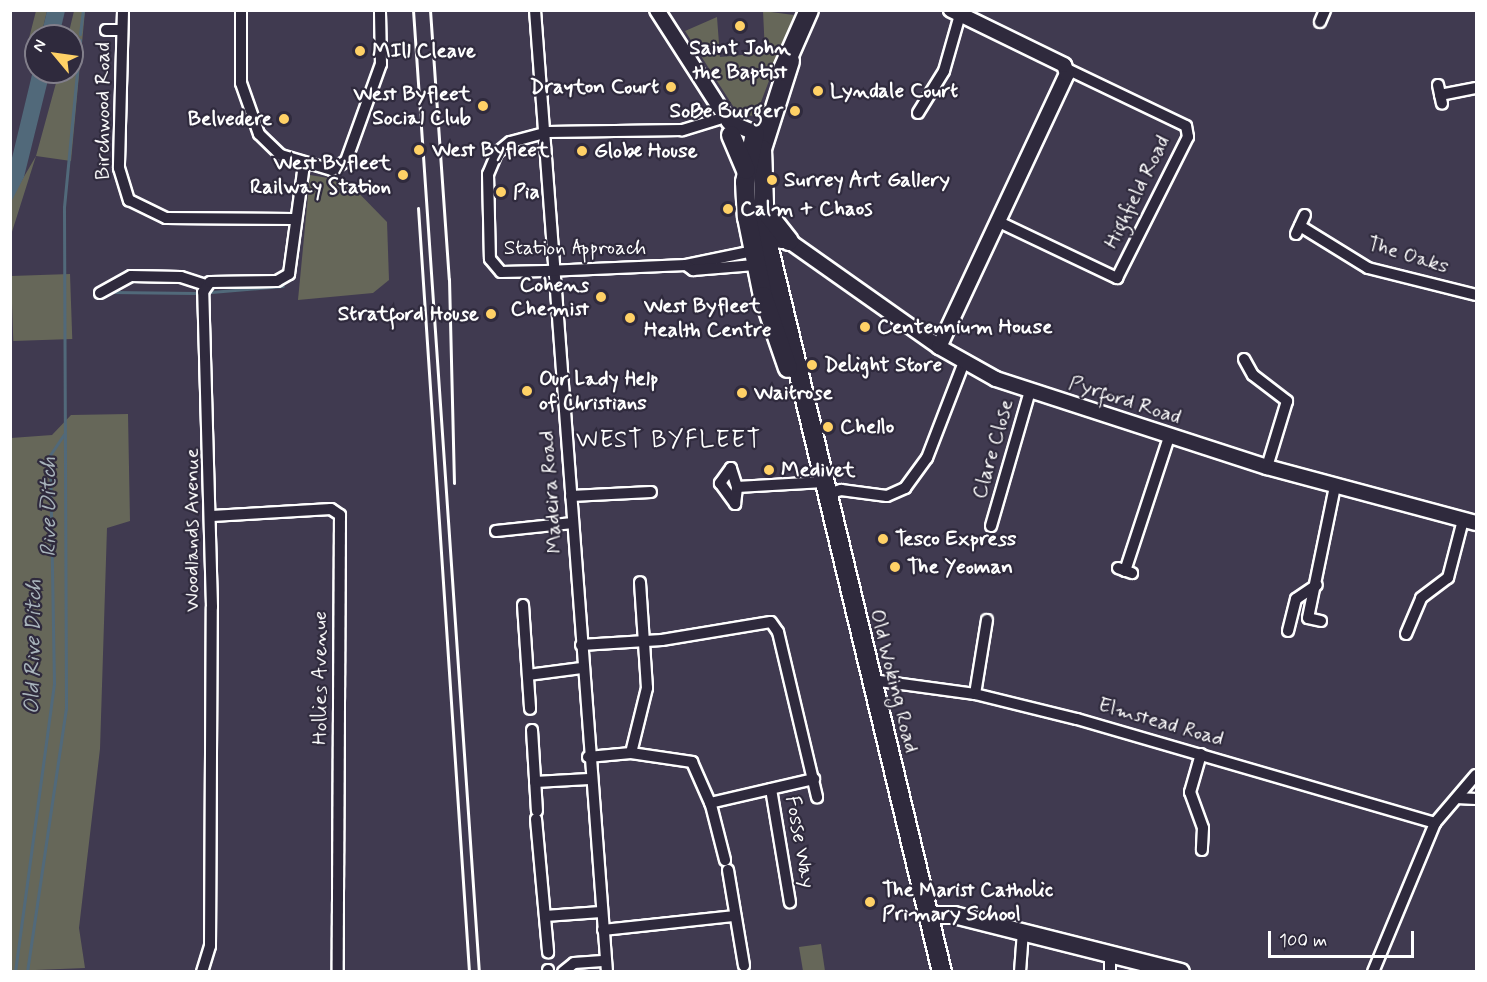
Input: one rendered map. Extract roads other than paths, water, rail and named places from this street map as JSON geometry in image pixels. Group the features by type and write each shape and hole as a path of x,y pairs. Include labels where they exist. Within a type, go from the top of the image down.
{"main road":[{"path":"759,140 809,10"},
{"path":"731,135 746,170"},
{"name":"Old Woking Road","path":"759,140 746,170 762,255 825,488 942,972"},
{"name":"Old Woking Road","path":"759,140 762,255"},
{"path":"762,206 791,242"},
{"path":"930,915 954,915 1181,972"}],"street":[{"path":"241,10 240,73 251,117 267,145 304,165 332,170 343,165 381,64 380,10"},
{"name":"Madeira Road","path":"535,10 548,132 589,779 606,966"},
{"path":"657,10 731,135 759,140"},
{"path":"1320,22 1325,10"},
{"name":"Birchwood Road","path":"123,11 119,168 131,203 166,218 293,219"},
{"path":"918,113 944,71 956,13"},
{"name":"Highfield Road","path":"956,13 1186,126 1188,137 1117,278 999,222"},
{"name":"Birchwood Road","path":"106,30 122,30"},
{"path":"939,347 999,222 1067,69"},
{"path":"1440,95 1476,88"},
{"path":"548,132 658,128 682,130 719,114"},
{"path":"719,114 759,140"},
{"name":"Station Approach","path":"548,132 517,139 497,153 488,174 487,232 497,270 557,271 686,265 762,255"},
{"path":"100,293 131,276 192,278 206,285 284,279 292,268 293,219 304,165"},
{"name":"The Oaks","path":"1300,225 1368,268 1476,295"},
{"path":"762,255 791,242"},
{"name":"Pyrford Road","path":"791,242 939,347 964,362 1030,391 1267,467 1470,522"},
{"name":"Woodlands Avenue","path":"202,972 210,946 212,516 206,285"},
{"path":"737,487 825,488 886,496 905,488 927,458 964,362"},
{"path":"1244,368 1287,401 1267,467"},
{"name":"Clare Close","path":"996,521 1030,391"},
{"path":"1125,571 1169,437"},
{"path":"1321,621 1308,618 1317,585 1318,552 1335,487"},
{"path":"571,496 651,492"},
{"name":"Hollies Avenue","path":"212,516 330,509 340,515 338,972"},
{"path":"1411,630 1421,597 1448,578 1470,522"},
{"path":"496,531 573,523"},
{"path":"519,529 520,542"},
{"path":"631,753 647,688 640,582"},
{"path":"1288,631 1296,599 1317,585"},
{"path":"523,605 530,709"},
{"path":"975,694 987,620"},
{"path":"581,645 645,642 773,624 818,797"},
{"path":"528,675 582,668"},
{"name":"Elmstead Road","path":"872,680 975,694 1202,754 1435,823"},
{"path":"532,730 548,951"},
{"path":"588,757 631,753 692,762 710,803 726,865 744,966"},
{"path":"1202,754 1190,792 1203,828 1202,850"},
{"path":"1373,972 1435,823 1476,775"},
{"path":"536,782 589,779"},
{"path":"710,803 814,779"},
{"name":"Fosse Way","path":"771,789 790,902"},
{"path":"1457,798 1476,799"},
{"path":"545,916 601,912"},
{"path":"603,930 735,916"},
{"path":"1020,972 1023,931"},
{"path":"1110,953 1110,972"},
{"path":"562,972 574,963 606,966"}],"water":[{"path":"47,11 65,11 62,24 44,24"},
{"path":"30,84 47,84 24,177 11,202 11,162"}],"waterway":[{"name":"Rive Ditch","path":"81,24 83,10"},
{"name":"Rive Ditch","path":"27,972 66,709 64,207 76,84"},
{"path":"211,292 283,286"},
{"path":"111,292 195,293"},
{"name":"Old Rive Ditch","path":"15,972 54,684 50,455 64,434"}],"railway":[{"path":"413,10 479,972"},
{"path":"430,10 449,279 454,483"},
{"path":"418,208 469,972"}],"place":[{"name":"Saint John the Baptist","path":"740,26"},
{"name":"MIll Cleave","path":"360,51"},
{"name":"Drayton Court","path":"671,87"},
{"name":"Lyndale Court","path":"818,91"},
{"name":"West Byfleet Social Club","path":"483,106"},
{"name":"SoBe Burger","path":"795,111"},
{"name":"Belvedere","path":"284,119"},
{"name":"West Byfleet","path":"419,150"},
{"name":"Globe House","path":"582,151"},
{"name":"West Byfleet Railway Station","path":"403,175"},
{"name":"Surrey Art Gallery","path":"772,180"},
{"name":"Pia","path":"501,192"},
{"name":"Calm + Chaos","path":"728,209"},
{"name":"Cohens Chemist","path":"601,297"},
{"name":"Stratford House","path":"491,314"},
{"name":"West Byfleet Health Centre","path":"630,318"},
{"name":"Centennium House","path":"865,327"},
{"name":"Delight Store","path":"812,365"},
{"name":"Our Lady Help of Christians","path":"527,391"},
{"name":"Waitrose","path":"742,393"},
{"name":"Chello","path":"828,427"},
{"name":"Medivet","path":"769,470"},
{"name":"Tesco Express","path":"883,539"},
{"name":"The Yeoman","path":"895,567"},
{"name":"The Marist Catholic Primary School","path":"870,902"}],"district":[{"name":"WEST BYFLEET","path":"669,441"}]}
